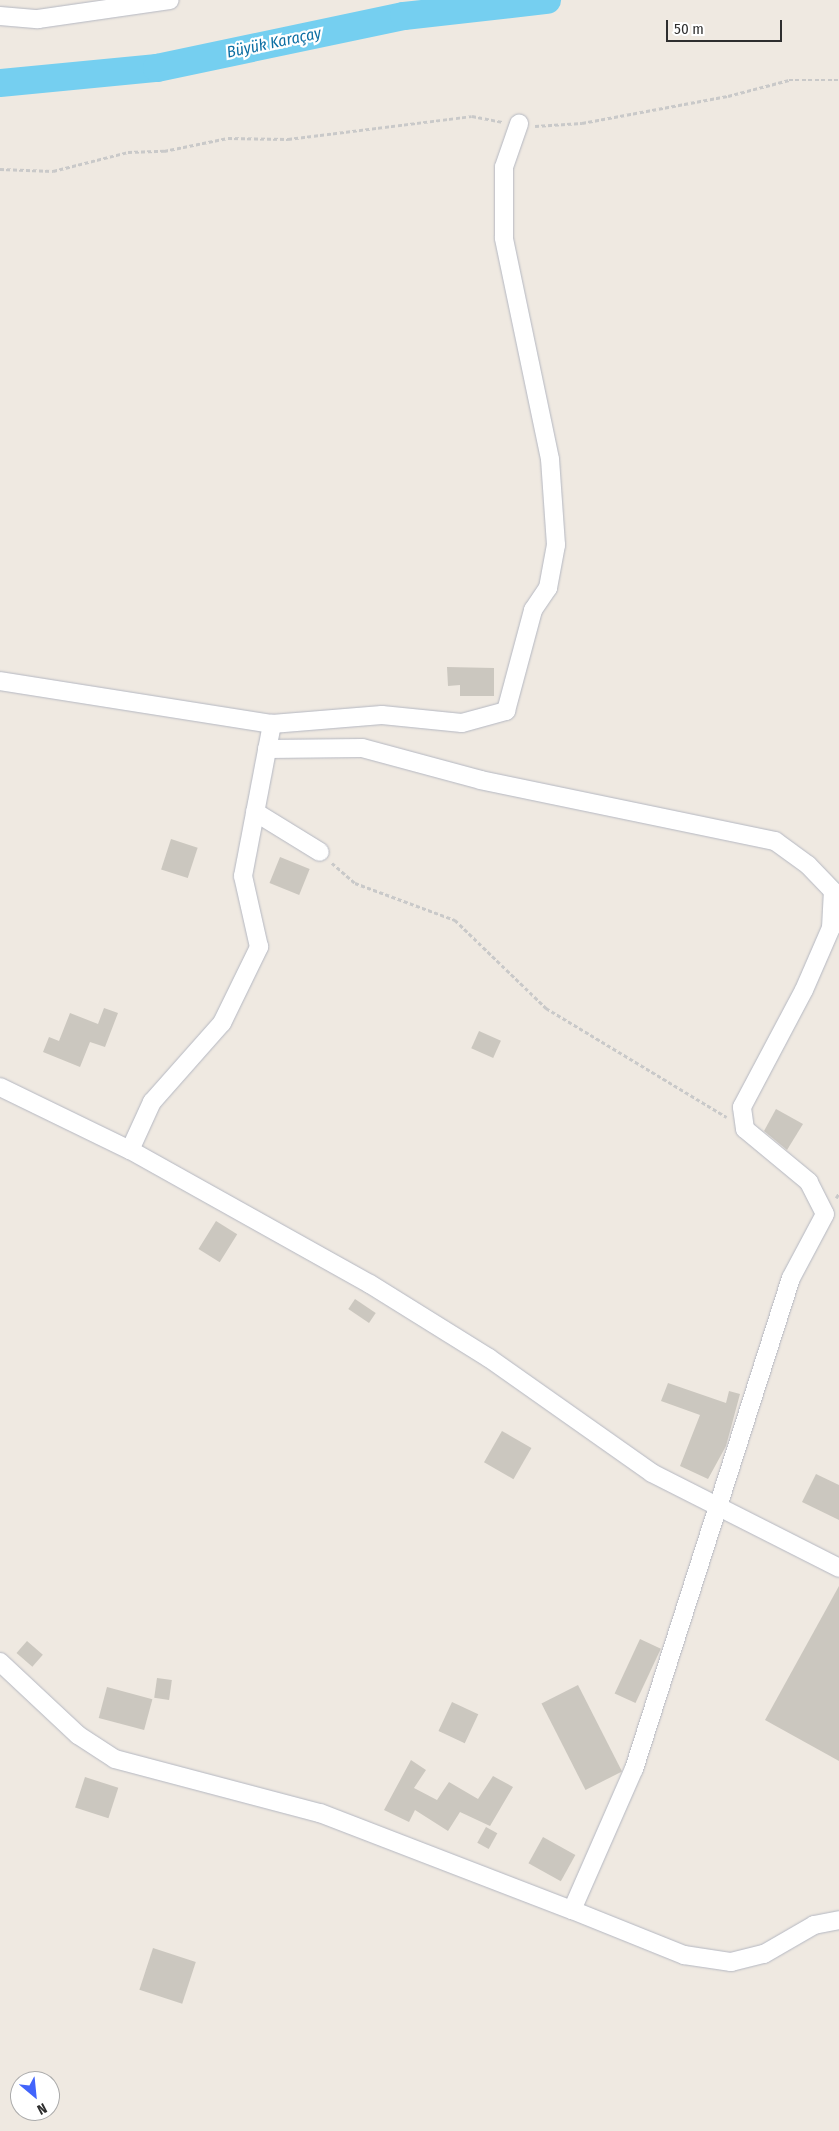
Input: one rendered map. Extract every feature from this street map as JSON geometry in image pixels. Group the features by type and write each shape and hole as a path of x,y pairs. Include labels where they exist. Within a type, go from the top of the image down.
{"street":[{"path":"0,16 38,19 170,0"},
{"path":"0,681 272,724 382,715 462,723 506,712 533,610 548,588 556,545 550,459 504,238 504,167 519,124"},
{"path":"130,1150 152,1102 222,1023 258,947 243,876 272,724"},
{"path":"267,750 362,748 481,780 775,841 808,865 833,891 831,928 804,990 742,1107 745,1129 809,1182 825,1214 791,1278 634,1768 572,1910"},
{"path":"255,812 320,852"},
{"path":"0,1087 130,1150 370,1284 489,1358 652,1473 716,1508 839,1568"},
{"path":"0,1662 78,1735 115,1759 320,1812 684,1955 731,1962 764,1954 814,1925 839,1920"}],"path":[{"path":"0,169 53,171 128,152 164,151 228,138 288,139 472,116 519,124 582,123 789,80 839,80"},
{"path":"320,852 355,883 455,920 546,1008 745,1129"}],"building":[{"path":"447,667 494,668 494,696 460,696 460,685 448,686"},
{"path":"171,839 198,848 188,878 161,869"},
{"path":"280,857 310,869 299,895 270,883"},
{"path":"104,1008 118,1013 105,1047 90,1042 80,1067 43,1052 49,1037 59,1041 70,1013 98,1024"},
{"path":"479,1031 501,1041 493,1058 471,1048"},
{"path":"776,1109 803,1124 787,1150 764,1131"},
{"path":"216,1221 237,1234 220,1262 199,1249"},
{"path":"355,1299 376,1313 369,1323 348,1309"},
{"path":"668,1383 726,1403 729,1391 740,1394 726,1446 708,1479 680,1466 700,1415 661,1401"},
{"path":"502,1431 531,1448 513,1479 484,1462"},
{"path":"816,1474 839,1485 839,1520 802,1502"},
{"path":"839,1586 839,1761 765,1720"},
{"path":"640,1639 661,1649 635,1703 615,1693"},
{"path":"27,1641 43,1655 32,1667 17,1653"},
{"path":"157,1678 172,1680 169,1700 154,1698"},
{"path":"578,1685 622,1771 586,1790 541,1704"},
{"path":"107,1687 152,1699 144,1730 99,1718"},
{"path":"452,1702 478,1714 465,1743 438,1731"},
{"path":"411,1760 426,1770 414,1788 437,1800 449,1782 478,1799 493,1776 513,1787 490,1826 460,1812 448,1831 415,1810 409,1822 384,1810"},
{"path":"85,1777 118,1788 108,1818 75,1807"},
{"path":"486,1827 497,1833 489,1849 477,1843"},
{"path":"543,1837 575,1855 561,1881 528,1863"},
{"path":"153,1948 196,1962 182,2004 139,1990"}],"waterway":[{"name":"Büyük Karaçay","path":"0,83 157,68 404,16 547,0"}]}
